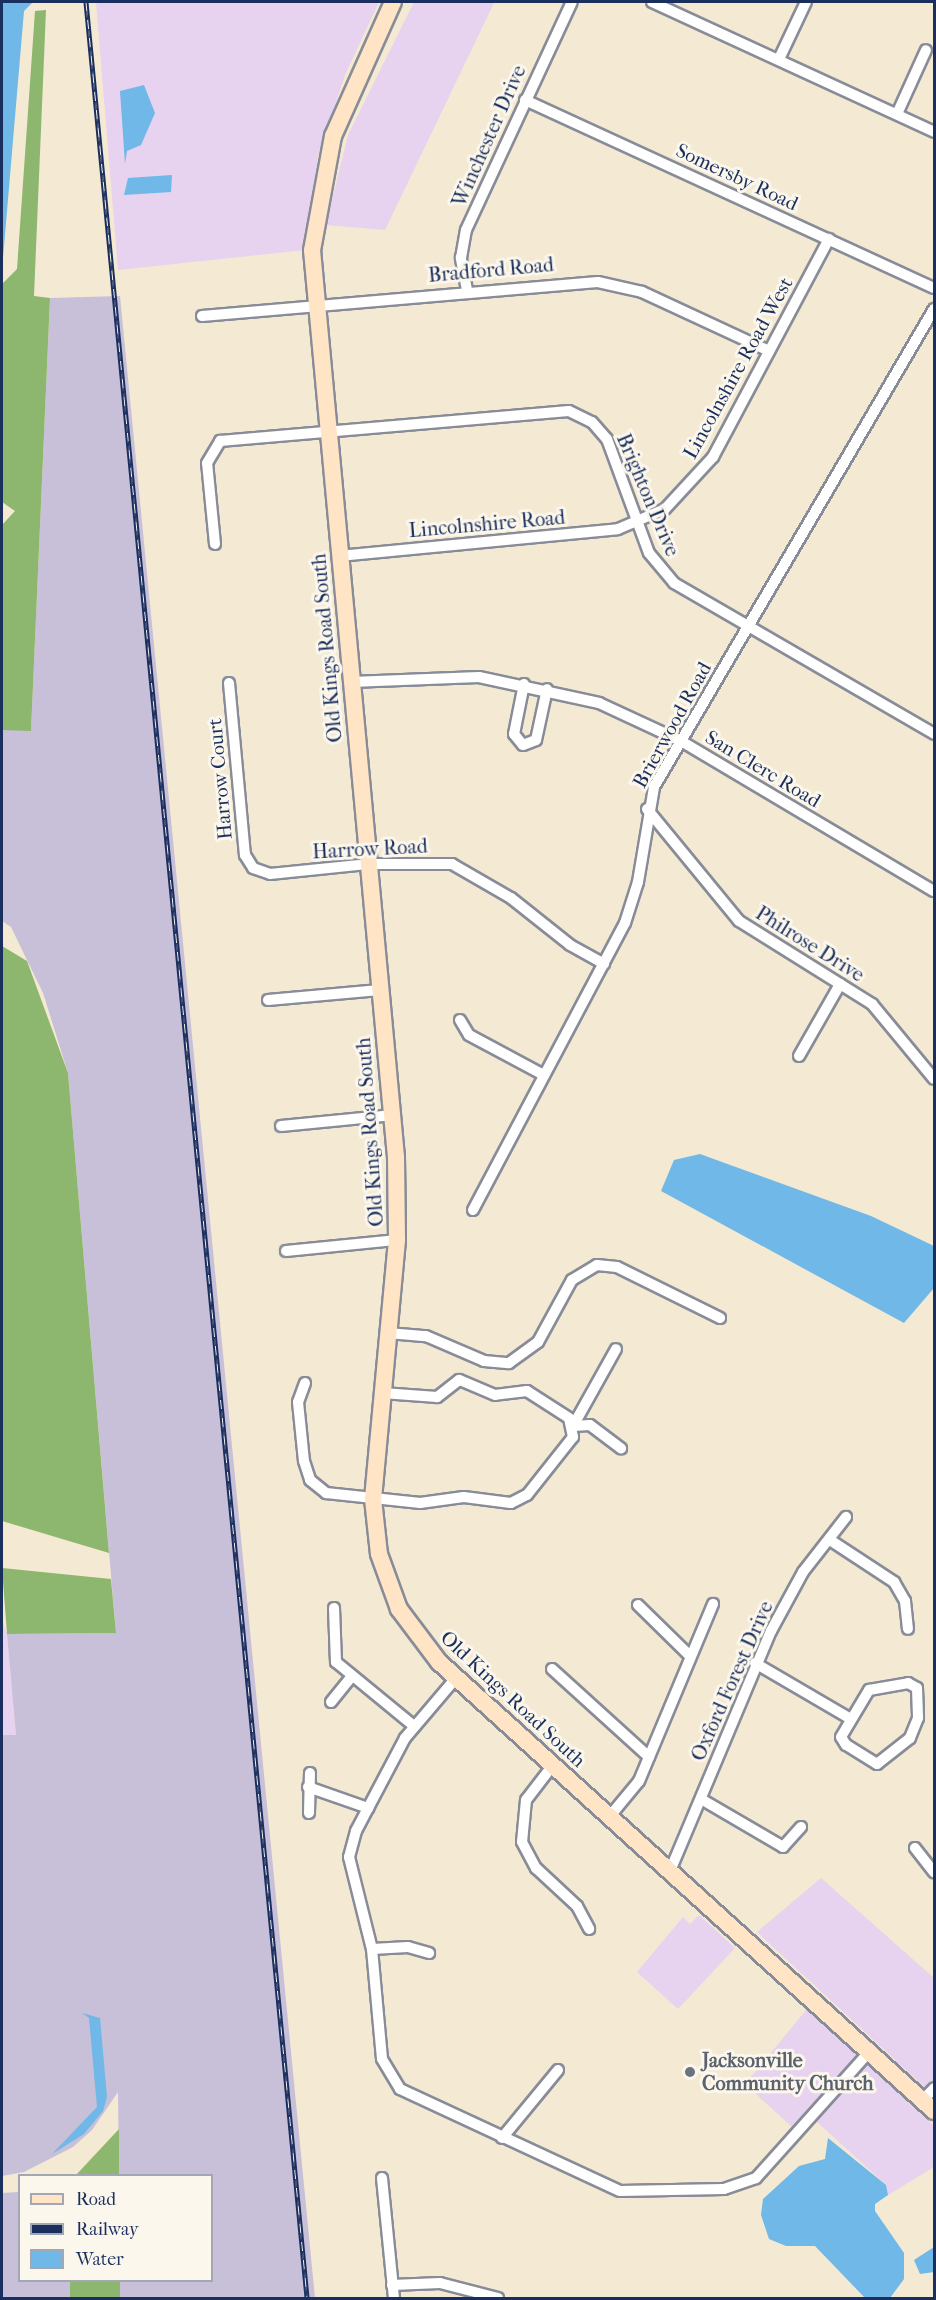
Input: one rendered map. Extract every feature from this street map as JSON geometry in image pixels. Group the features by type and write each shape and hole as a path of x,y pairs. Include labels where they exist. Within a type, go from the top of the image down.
{"street":[{"name":"Old Kings Road South","path":"393,2 333,136 314,228 315,306 393,1114 397,1240 373,1498 379,1554 399,1609 456,1678 869,2052 931,2100"},
{"name":"Winchester Drive","path":"467,290 461,258 466,230 572,2"},
{"path":"779,60 806,2"},
{"path":"658,3 934,132"},
{"path":"897,114 926,50"},
{"name":"Somersby Road","path":"525,100 934,288"},
{"name":"Lincolnshire Road West","path":"637,524 665,509 704,471 829,239"},
{"name":"Bradford Road","path":"202,316 564,281 620,286 769,351"},
{"name":"Brierwood Road","path":"473,1210 632,907 647,809 681,741 934,309"},
{"name":"Brighton Drive","path":"215,544 207,464 212,446 327,431 569,411 592,422 607,439 637,524 660,570 748,628 934,734"},
{"name":"Lincolnshire Road","path":"339,556 637,524"},
{"name":"San Clerc Road","path":"351,682 436,675 524,684 599,703 681,741 934,891"},
{"name":"Harrow Court","path":"230,683 245,855 253,868"},
{"path":"524,684 514,734 523,745 536,740 548,689"},
{"name":"Philrose Drive","path":"647,809 739,921 840,984 888,1019 934,1079"},
{"name":"Harrow Road","path":"253,868 270,874 423,861 470,870 604,964"},
{"path":"799,1056 840,984"},
{"path":"268,1000 380,990"},
{"path":"460,1020 469,1035 544,1076"},
{"path":"281,1126 393,1114"},
{"path":"286,1251 397,1240"},
{"path":"388,1333 426,1336 484,1361 509,1363 538,1342 572,1280 597,1265 617,1267 720,1318"},
{"path":"306,1383 298,1402 310,1480 326,1493 429,1504 464,1497 522,1499 573,1437 573,1426 616,1350"},
{"path":"382,1393 437,1397 465,1380 495,1395 527,1391 573,1426 590,1425 621,1448"},
{"name":"Oxford Forest Drive","path":"670,1871 755,1663 803,1572 830,1540 846,1516"},
{"path":"830,1540 894,1582 905,1601 908,1629"},
{"path":"610,1816 639,1781 713,1604"},
{"path":"638,1605 690,1656"},
{"path":"334,1608 336,1662 351,1677 414,1726"},
{"path":"755,1663 850,1719"},
{"path":"552,1669 649,1757"},
{"path":"331,1702 351,1677"},
{"path":"456,1678 414,1726 368,1808 349,1857 372,1949 382,2059 391,2079 408,2094 620,2191 731,2188 756,2178 869,2052"},
{"path":"882,1684 916,1688 915,1732 877,1764 841,1737 850,1719 863,1698 882,1684"},
{"path":"553,1765 526,1800 522,1842 536,1868 577,1906 589,1929"},
{"path":"309,1813 310,1773"},
{"path":"308,1787 368,1808"},
{"path":"701,1798 783,1847 801,1827"},
{"path":"915,1848 934,1872"},
{"path":"372,1949 408,1947 429,1953"},
{"path":"502,2138 558,2070"},
{"path":"382,2178 394,2298"},
{"path":"392,2285 440,2283 498,2298"}],"shaded area":[{"path":"96,2 379,2 345,75 318,156 305,250 118,270"},
{"path":"414,2 503,2 494,3 385,230 326,225 348,135"},
{"path":"120,296 315,2298 120,2298 120,2282 213,2282 213,2174 119,2174 118,2092 92,2130 73,2147 24,2172 2,2176 2,1735 16,1735 7,1634 116,1633 68,1073 43,993 11,927 2,921 2,730 31,730 50,298"},
{"path":"2,1620 7,1634 16,1735 2,1735"},
{"path":"821,1878 934,1978 934,2096 757,1932"},
{"path":"699,1915 735,1948 678,2009 637,1972 683,1917 690,1924"},
{"path":"807,2009 934,2126 934,2167 888,2195 886,2185 806,2112 793,2128 745,2084"},
{"path":"18,2192 18,2282 70,2282 70,2298 2,2298 2,2193"}],"green space":[{"path":"46,10 34,296 50,298 31,731 2,730 2,525 15,511 2,502 2,284 17,269 35,11"},
{"path":"2,946 27,961 68,1073 109,1553 2,1521"},
{"path":"2,1568 111,1579 116,1633 7,1634"},
{"path":"119,2129 119,2174 77,2174"},
{"path":"70,2282 120,2282 120,2298 70,2298"}],"water":[{"path":"2,2 33,2 24,11 2,270"},
{"path":"144,85 155,113 141,145 127,151 125,164 120,91"},
{"path":"172,175 171,192 124,195 128,178"},
{"path":"700,1154 871,1216 934,1246 934,1288 904,1323 661,1191 674,1160"},
{"path":"82,2013 100,2018 107,2097 103,2111 84,2134 52,2154 97,2107 89,2018"},
{"path":"828,2138 886,2185 888,2195 875,2204 875,2211 904,2253 904,2279 890,2298 865,2298 815,2246 786,2246 769,2239 761,2215 763,2199 799,2166 825,2159"},
{"path":"934,2247 934,2272 920,2274 914,2260"}],"railway":[{"path":"86,2 307,2298"}],"place":[{"name":"Jacksonville Community Church","path":"690,2072"}]}
